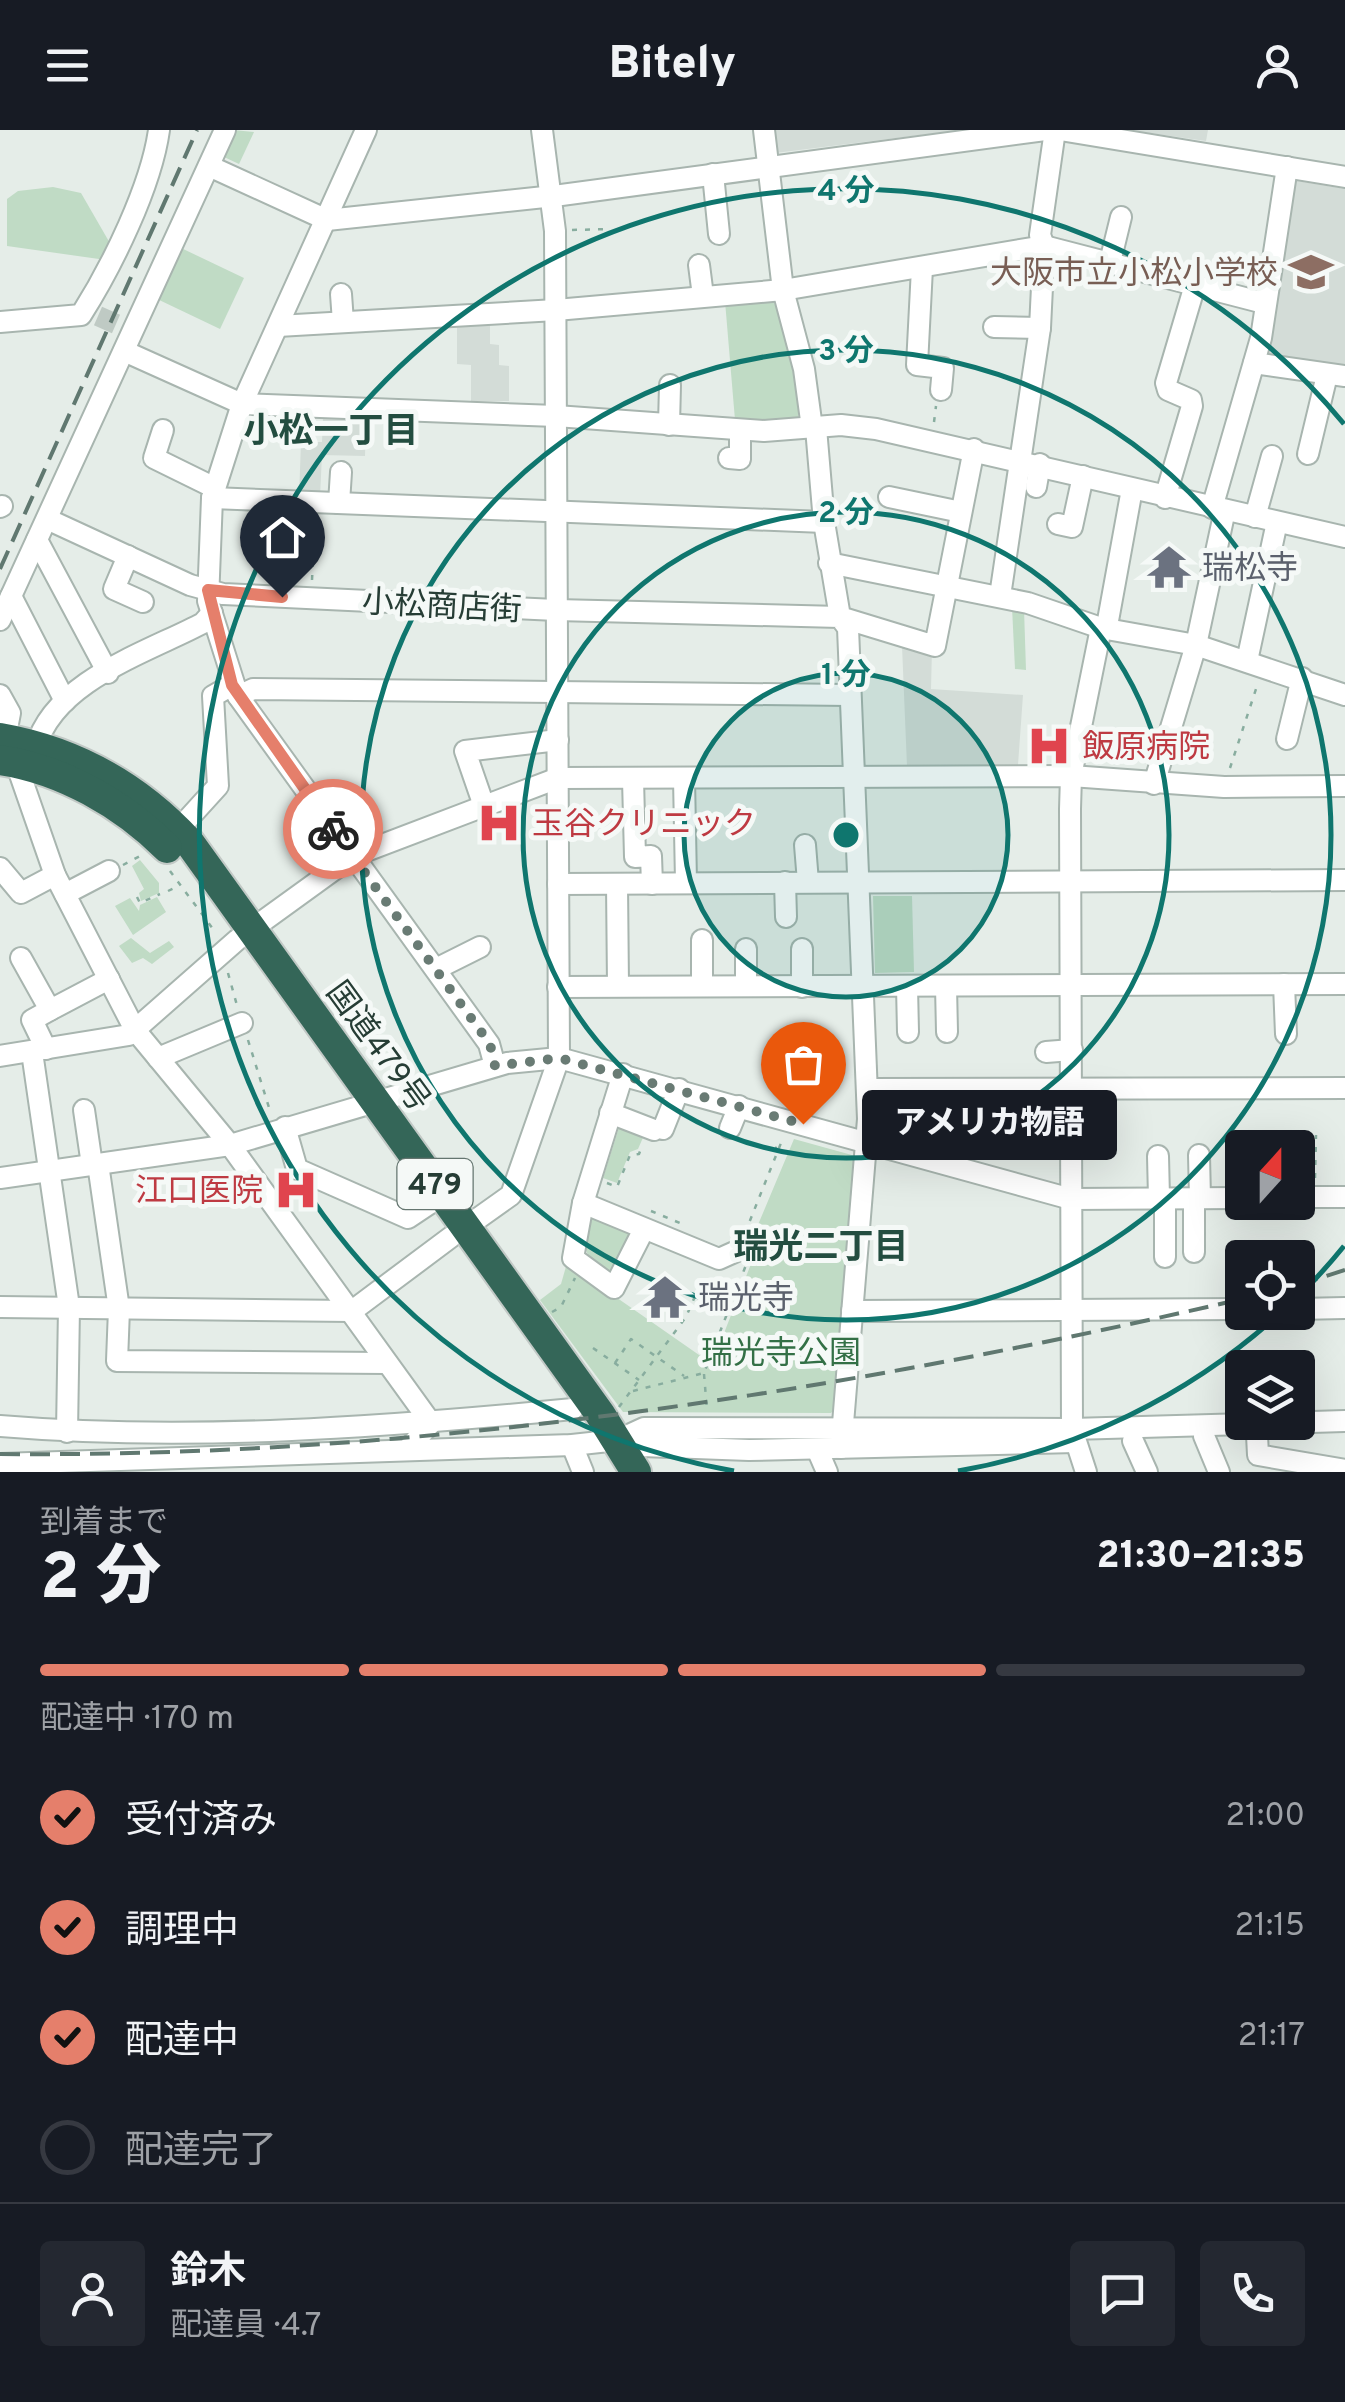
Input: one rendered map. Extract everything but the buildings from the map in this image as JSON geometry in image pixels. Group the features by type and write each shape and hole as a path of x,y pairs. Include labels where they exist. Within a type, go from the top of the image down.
{"highway":[{"name":"国道479号","path":"11,749 112,778 178,830 235,944"},
{"name":"国道479号","path":"11,749 141,824 188,872 235,944 366,1104 459,1232 601,1435 614,1472"},
{"name":"国道479号","path":"366,1104 428,1204 459,1232 574,1409 636,1472"}],"street":[{"path":"111,327 99,286 156,155 159,130"},
{"path":"0,620 48,518 111,327 209,166 225,130"},
{"path":"366,130 242,404 213,493 208,590 235,690 490,1044 495,1066"},
{"path":"0,1307 352,1311 511,1195 559,1058 555,231 554,196 542,130"},
{"path":"764,130 782,290 804,368 829,563 840,617 848,628 867,1142 841,1439"},
{"path":"209,166 327,220 554,196 1046,130"},
{"path":"1000,596 1030,462 1044,246 1040,235 1058,130 1345,176"},
{"path":"1157,784 1196,645 1218,509 1254,363 1288,166"},
{"path":"713,174 719,234"},
{"path":"1110,262 1121,217"},
{"path":"278,326 556,310 782,290 1044,246 1264,303"},
{"path":"699,265 702,296"},
{"path":"922,268 917,366 942,368 941,390"},
{"path":"1166,498 1192,406 1191,400 1168,390 1166,383 1195,285"},
{"path":"341,294 343,322"},
{"path":"0,322 111,327 242,404 556,416 740,430 841,426 931,439 1345,538"},
{"path":"994,327 1040,328"},
{"path":"1254,363 1336,375 1308,454"},
{"path":"670,385 670,424"},
{"path":"163,430 154,458 213,493 316,502 824,522"},
{"path":"730,458 740,459 740,430"},
{"path":"946,584 974,449"},
{"path":"1255,517 1272,456"},
{"path":"1030,462 1036,487"},
{"path":"339,503 341,472"},
{"path":"1058,524 1072,527 1083,476"},
{"path":"1086,1472 1075,1436 1072,1310 1070,776 1132,489"},
{"path":"772,497 773,520"},
{"path":"889,498 961,512"},
{"name":"小松商店街","path":"48,518 208,590 556,610 840,617 936,646 946,584"},
{"path":"1255,663 1277,522"},
{"path":"37,540 108,674"},
{"path":"128,556 114,589 143,602"},
{"path":"829,563 1000,596 1104,627 1196,645 1345,695"},
{"path":"11,596 65,702"},
{"path":"11,749 42,729 65,702 203,623 212,613"},
{"path":"1288,739 1302,678"},
{"path":"178,830 218,786 212,696 235,690 849,694"},
{"path":"0,695 10,714 11,749 60,885 136,1030 230,1145 386,1363 434,1423 448,1438 486,1448"},
{"path":"1157,784 1186,709 1196,712"},
{"path":"484,806 465,752 558,740"},
{"path":"0,1038 25,1053 125,1038 235,944 353,856 558,778 1070,776 1224,787 1345,786"},
{"path":"684,778 686,882"},
{"path":"633,779 635,856 651,856 652,884"},
{"path":"806,845 808,882"},
{"path":"0,868 20,893 109,871"},
{"path":"558,884 1345,880"},
{"path":"783,917 784,882"},
{"path":"617,884 618,986"},
{"path":"702,940 702,986"},
{"path":"436,969 480,947"},
{"path":"802,948 802,987"},
{"path":"746,949 746,986"},
{"path":"20,958 50,1010"},
{"path":"67,1432 69,1307 49,1170 25,1053 32,1020 109,979"},
{"path":"1284,984 1286,1034"},
{"path":"558,987 1345,984"},
{"path":"907,986 908,1032"},
{"path":"946,986 947,1032"},
{"path":"158,1058 242,1023"},
{"path":"1046,1052 1072,1050"},
{"path":"0,1178 230,1145 279,1124 366,1104 495,1066 559,1058 1071,1198 1225,1198"},
{"path":"623,1074 572,1258 614,1288 648,1220"},
{"path":"866,1089 1345,1088"},
{"path":"610,1113 656,1129 678,1089"},
{"path":"730,1128 739,1106"},
{"path":"84,1110 119,1309 118,1362 386,1363"},
{"path":"279,1124 297,1170 408,1218 428,1204"},
{"path":"1194,1252 1199,1154"},
{"path":"1158,1156 1165,1256"},
{"path":"593,1189 719,1260 744,1247"},
{"path":"1315,1197 1345,1197"},
{"path":"1315,1309 1345,1308"},
{"path":"852,1310 1225,1309"},
{"path":"0,1426 111,1434 434,1423 574,1409"},
{"path":"601,1435 642,1446 817,1449 841,1439 916,1449 1345,1421"},
{"path":"410,1448 434,1423"},
{"path":"25,1469 31,1428"},
{"path":"0,1464 25,1469 293,1463 410,1448 486,1448 644,1428 841,1439 1075,1436 1133,1441 1225,1436"},
{"path":"211,1431 211,1466"},
{"path":"110,1468 111,1434"},
{"path":"1315,1435 1345,1434"},
{"path":"583,1472 601,1435"},
{"path":"1204,1436 1219,1472"},
{"path":"1257,1440 1258,1455 1345,1470"},
{"path":"1133,1441 1147,1472"},
{"path":"817,1449 827,1472"},
{"path":"916,1449 925,1472"},
{"path":"749,1450 760,1472"}],"path":[{"path":"555,231 610,229"},
{"path":"931,439 941,390"},
{"path":"312,598 316,502"},
{"path":"1224,787 1255,663"},
{"path":"109,871 144,854"},
{"path":"167,868 235,944 242,1023 279,1124"},
{"path":"137,896 140,903 160,894"},
{"path":"593,1189 617,1187 656,1129"},
{"path":"708,1417 708,1380 704,1372 732,1300 761,1195 786,1133"},
{"path":"1315,1141 1316,1135"},
{"path":"762,1147 779,1149"},
{"path":"755,1192 761,1195"},
{"path":"648,1220 698,1231"},
{"path":"546,1316 561,1306 580,1263"},
{"path":"601,1435 670,1338 699,1287 732,1300"},
{"path":"715,1305 728,1310"},
{"path":"615,1363 631,1340 659,1354 687,1378"},
{"path":"592,1348 640,1381"},
{"path":"633,1390 704,1372"}],"shaded area":[{"path":"772,130 961,130 775,153"},
{"path":"1129,130 1208,130 1206,141"},
{"name":"大阪市立小松小学校","path":"1291,180 1345,189 1345,368 1262,354"},
{"path":"457,322 490,322 490,344 499,345 499,365 509,366 509,401 471,401 471,365 457,364"},
{"path":"323,418 366,420 365,456 322,455 320,497 299,497 301,442 322,442"},
{"path":"902,646 932,648 931,689 1023,695 1018,765 907,766"}],"green space":[{"path":"233,130 254,132 239,164 224,157"},
{"path":"53,187 81,193 111,245 106,260 7,246 7,199 18,191"},
{"path":"179,247 244,278 220,329 155,298"},
{"path":"768,296 782,318 793,356 799,396 796,422 735,420 725,301"},
{"path":"1012,607 1024,609 1026,670 1015,669"},
{"path":"140,860 159,883 159,893 141,901 139,893 144,889 132,866"},
{"path":"873,896 912,896 914,972 875,973"},
{"path":"157,897 166,912 133,935 115,906 130,898 139,911 140,905"},
{"path":"131,938 150,953 169,941 174,947 152,964 143,958 132,963 119,946"},
{"path":"621,1121 645,1133 638,1149 630,1152 617,1183 603,1178"},
{"name":"瑞光寺公園","path":"794,1139 859,1157 837,1406 831,1413 623,1412 540,1300 561,1284 567,1263 712,1364 756,1251 752,1239"},
{"path":"590,1217 632,1231 616,1271 609,1273 588,1255 585,1244"}],"tunnel":[{"path":"98,316 116,324"}],"railway":[{"path":"0,569 197,130"},
{"path":"1315,1280 1345,1270"},
{"path":"0,1454 314,1445 626,1413 935,1363 1225,1303"}],"way so far":[{"path":"333,829 490,1044 495,1066 559,1058 803,1124"}],"place":[{"name":"大阪市立小松小学校","path":"1311,272"},
{"name":"瑞松寺","path":"1169,567"},
{"name":"飯原病院","path":"1049,746"},
{"name":"玉谷クリニック","path":"499,823"},
{"name":"アメリカ物語","path":"803,1124"},
{"name":"江口医院","path":"296,1190"},
{"name":"瑞光寺","path":"665,1297"}],"district":[{"name":"小松一丁目","path":"331,430"},
{"name":"瑞光二丁目","path":"821,1246"}],"route":[{"path":"282,597 208,590 232,685 333,829"}]}
